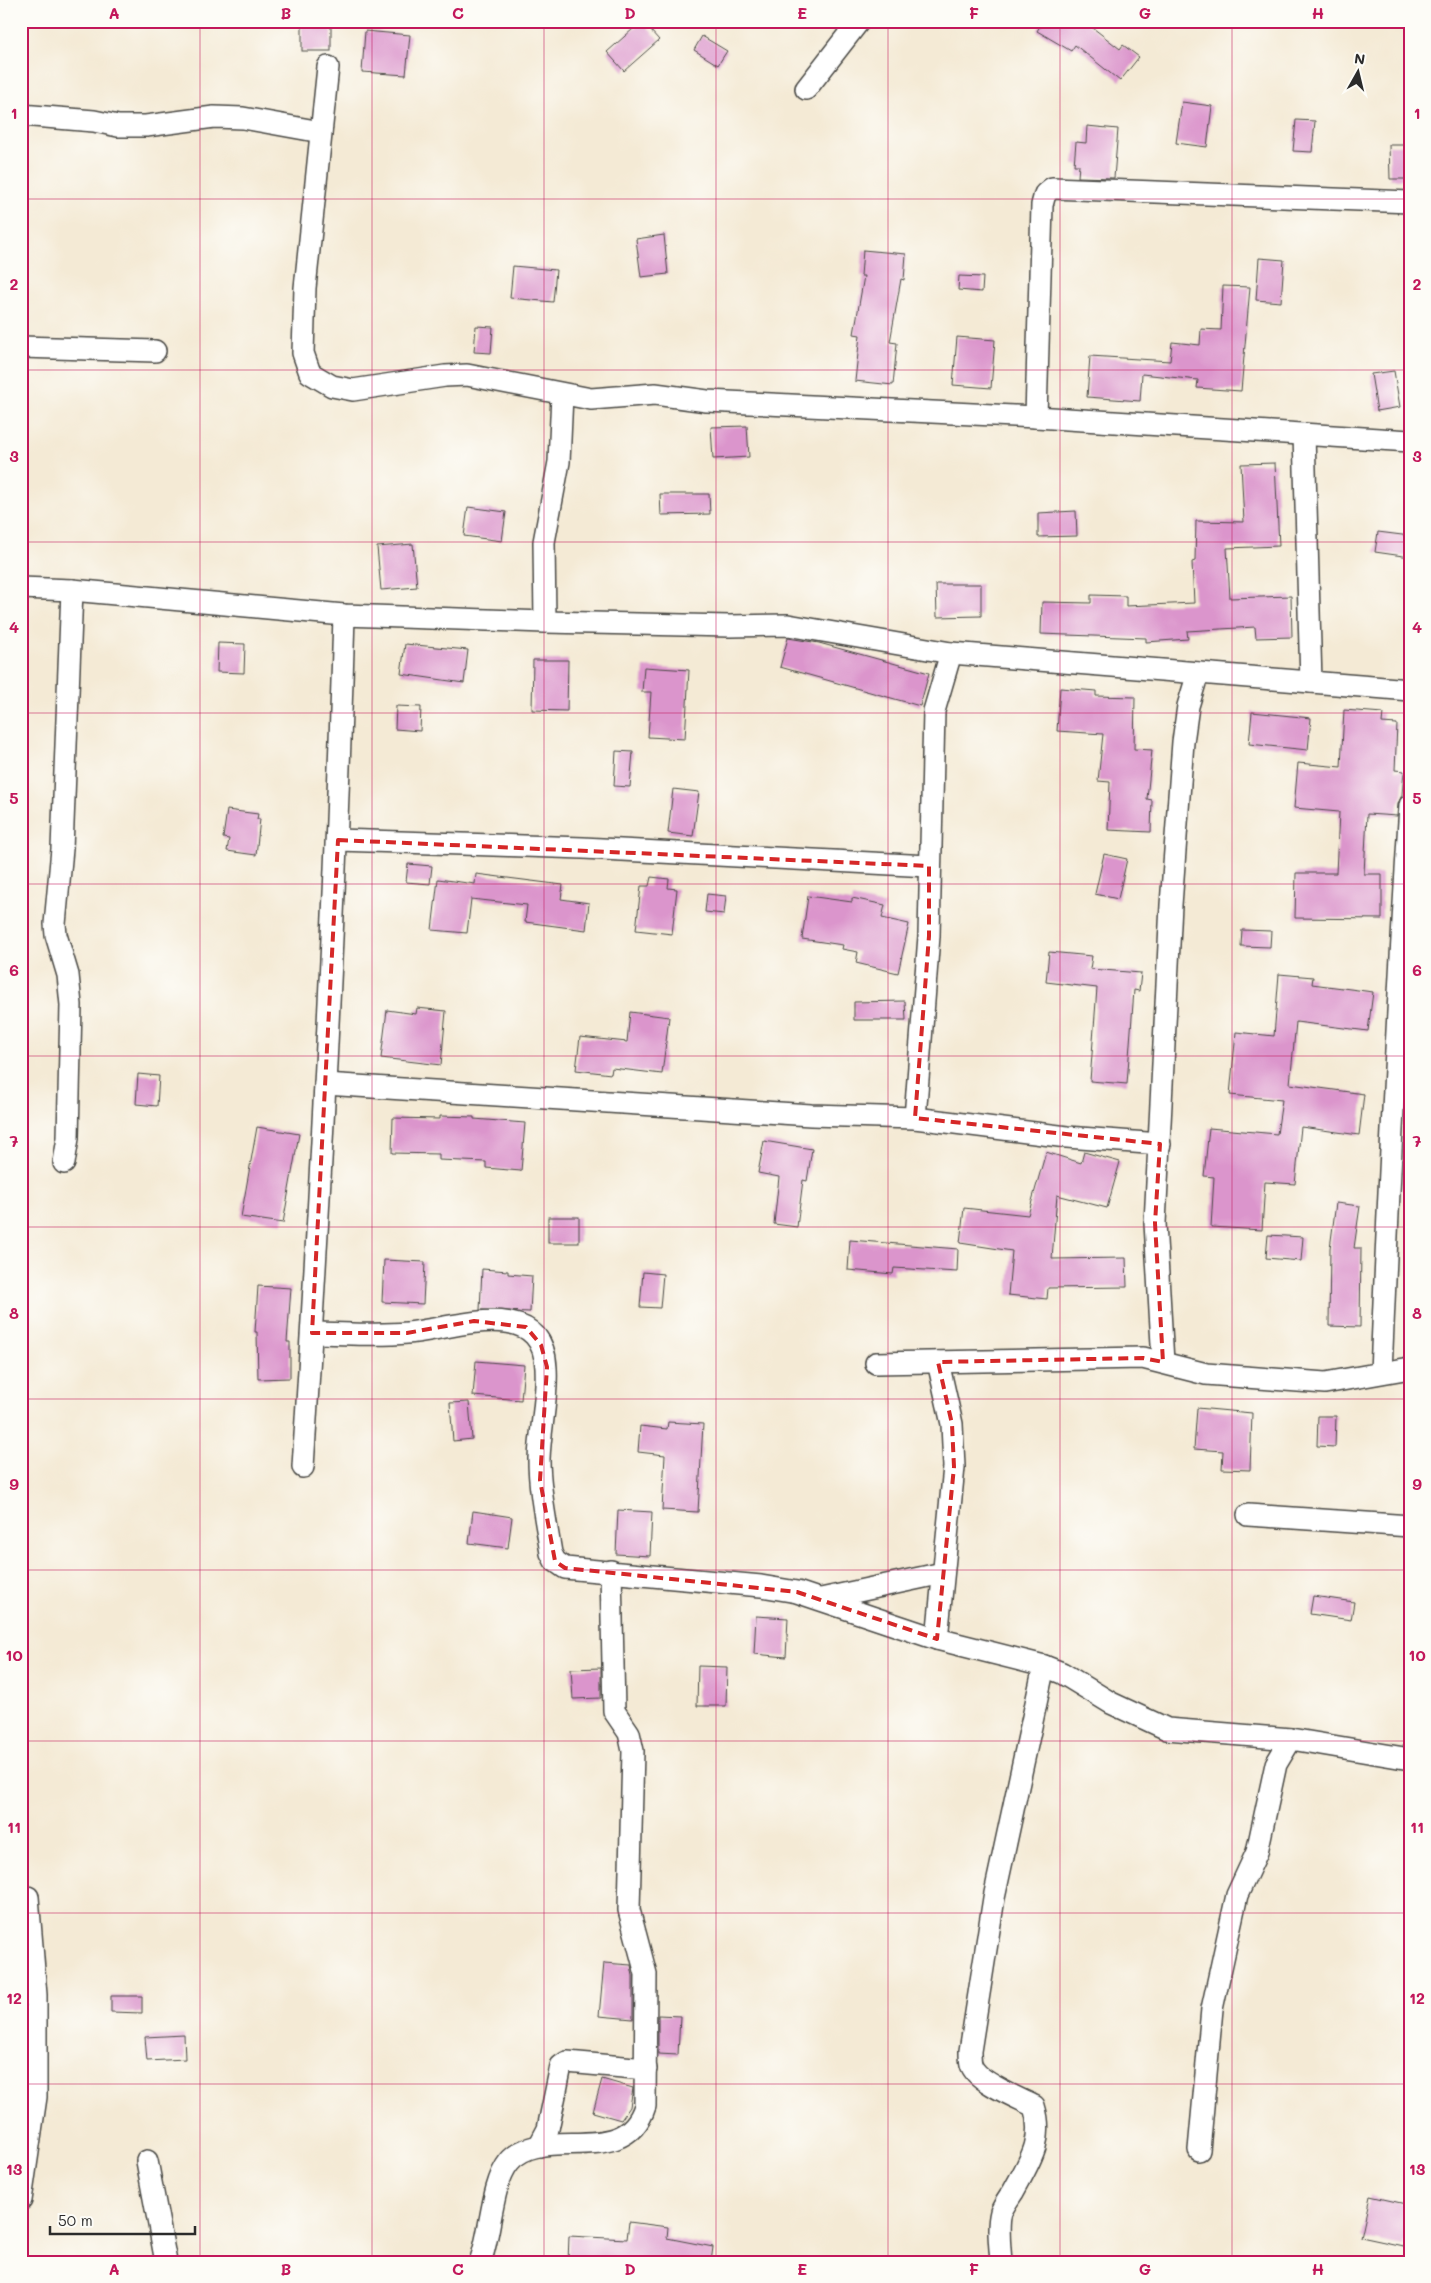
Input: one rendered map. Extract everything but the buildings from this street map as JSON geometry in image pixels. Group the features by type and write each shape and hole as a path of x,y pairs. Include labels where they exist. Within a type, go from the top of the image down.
{"street":[{"path":"806,89 859,21"},
{"path":"328,67 305,288 303,353 310,373 332,386 353,390 445,376 467,375 562,395 591,399 655,394 707,401 1036,416 1410,441"},
{"path":"21,115 94,121 118,126 146,126 214,116 243,118 321,132"},
{"path":"1036,416 1042,205 1045,194 1052,188 1410,202"},
{"path":"21,347 155,351"},
{"path":"545,622 544,542 559,462 562,395"},
{"path":"1304,434 1311,682"},
{"path":"21,588 72,590 344,615 545,622 788,626 951,653 1410,690"},
{"path":"64,1164 68,1138 71,998 68,975 56,935 55,924 62,849 72,590"},
{"path":"303,1467 312,1333 338,840 344,615"},
{"path":"915,1118 929,945 929,866 934,711 951,653"},
{"path":"1163,1362 1155,1223 1174,834 1188,706 1198,673"},
{"path":"1382,1372 1393,1097 1410,804"},
{"path":"338,840 583,848 929,866"},
{"path":"325,1084 811,1115 915,1118 1068,1137 1160,1144"},
{"path":"312,1333 407,1333 474,1321 505,1322 526,1327 541,1344 547,1367 540,1439 540,1480 551,1553 555,1561 565,1568 761,1586 820,1599 937,1638 1044,1666 1062,1673 1111,1703 1167,1729 1291,1739 1410,1760"},
{"path":"876,1362 1143,1358 1206,1374 1324,1383 1352,1380 1382,1372 1410,1368"},
{"path":"937,1638 954,1468 952,1424 938,1362"},
{"path":"1248,1515 1410,1526"},
{"path":"480,2262 501,2177 509,2162 528,2149 539,2146 601,2143 629,2131 641,2120 645,2106 646,1974 629,1910 633,1750 630,1733 614,1711 611,1571"},
{"path":"820,1599 943,1573"},
{"path":"1001,2262 999,2225 1002,2211 1030,2160 1038,2138 1038,2120 1034,2106 991,2084 976,2073 971,2064 970,2052 994,1898 1044,1666"},
{"path":"1199,2150 1212,2009 1235,1901 1257,1852 1276,1764 1291,1739"},
{"path":"21,2200 36,2097 36,1995 28,1897"},
{"path":"539,2146 551,2119 561,2066 567,2062 646,2069"},
{"path":"147,2161 166,2262"}],"highlighted area":[{"path":"338,840 929,866 929,936 915,1118 1160,1144 1155,1223 1163,1362 1143,1358 938,1362 952,1424 954,1467 937,1639 797,1592 565,1568 555,1561 540,1480 547,1367 541,1345 526,1327 474,1321 407,1333 312,1333"}]}
